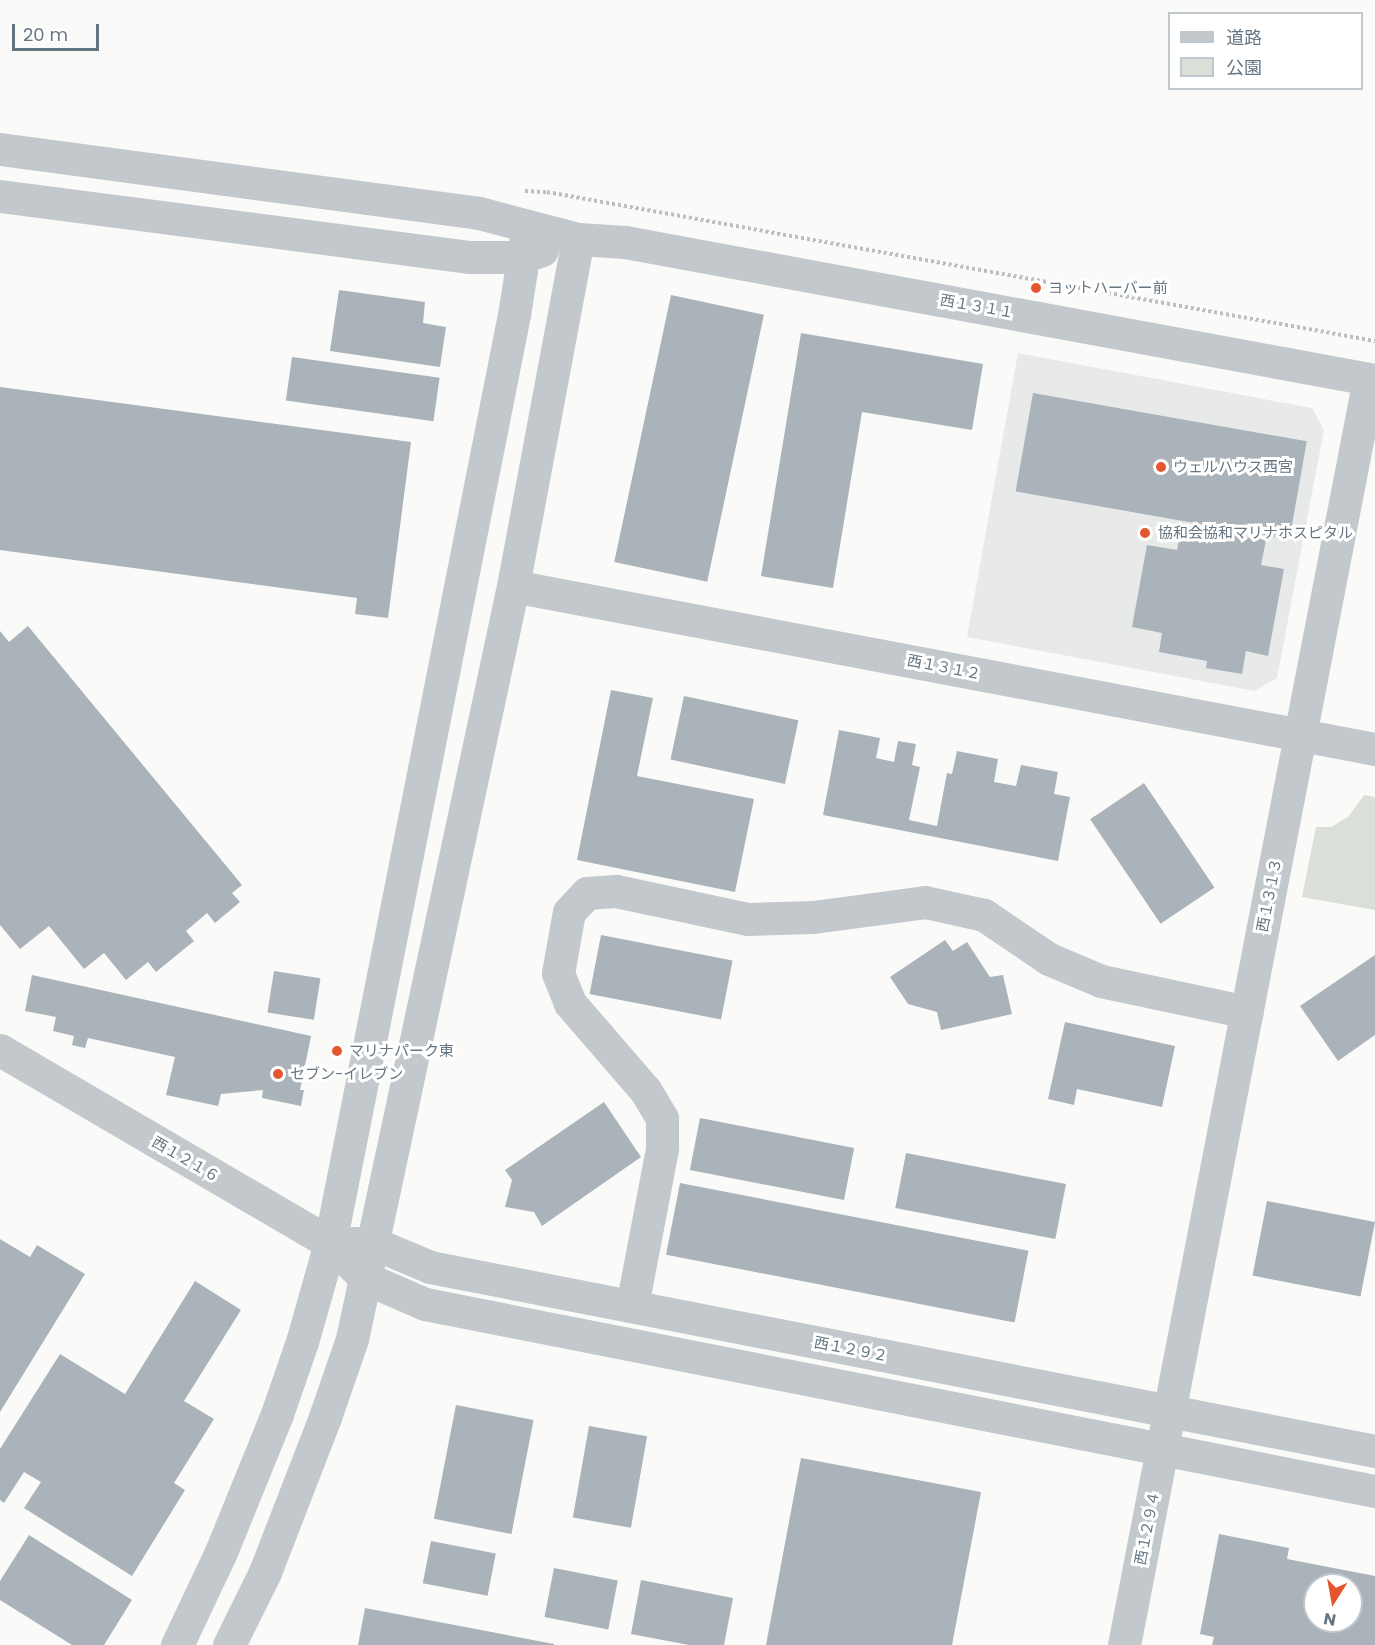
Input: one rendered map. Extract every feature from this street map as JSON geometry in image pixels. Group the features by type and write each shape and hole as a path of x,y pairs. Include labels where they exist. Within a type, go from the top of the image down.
{"street":[{"path":"0,149 479,213 525,241"},
{"path":"0,196 470,257 525,241 578,239 513,586 352,1339 266,1572 229,1645"},
{"name":"西１３１１","path":"578,239 626,242 1372,380"},
{"path":"177,1645 221,1552 277,1414 302,1342 330,1243 514,315 525,241"},
{"name":"西１３１３","path":"1171,1411 1300,735 1372,380"},
{"name":"西１３１２","path":"513,586 1375,749"},
{"path":"632,1306 662,1148 662,1118 645,1090 570,1003 558,973 569,912 587,893 615,891 748,919 813,917 926,902 984,915 1049,959 1101,981 1247,1012"},
{"name":"西１２１６","path":"0,1050 330,1243 365,1278"},
{"name":"西１２９２","path":"330,1243 373,1243 430,1267 1375,1451"},
{"path":"365,1278 426,1304 1375,1491"},
{"name":"西１２９４","path":"1124,1645 1171,1411"}],"shaded area":[{"name":"協和会協和マリナホスピタル","path":"1018,353 1312,408 1324,430 1277,678 1255,691 967,637"}],"green space":[{"path":"1364,795 1375,797 1375,910 1302,897 1316,827 1331,827 1348,817"}],"building":[{"path":"339,290 425,302 423,323 446,327 440,367 330,351"},
{"path":"671,295 764,315 707,582 614,562"},
{"path":"801,333 983,364 972,430 862,412 833,588 761,576"},
{"path":"292,357 440,378 433,421 286,401"},
{"path":"0,387 411,442 388,618 355,614 357,598 0,550"},
{"name":"ウェルハウス西宮","path":"1033,393 1307,441 1289,540 1016,491"},
{"path":"1182,525 1266,540 1261,565 1284,569 1268,656 1246,651 1242,674 1206,668 1207,661 1159,652 1162,633 1132,627 1147,545 1177,550"},
{"path":"28,626 242,885 232,893 240,902 215,923 207,913 186,931 194,941 156,972 148,962 126,980 104,953 84,969 49,926 20,949 0,925 0,631 9,642"},
{"path":"611,690 653,698 637,776 754,799 735,892 577,860"},
{"path":"684,696 798,720 785,784 670,760"},
{"path":"839,730 880,738 876,758 894,762 898,741 916,744 912,765 920,767 909,820 937,826 947,773 952,774 957,751 998,759 994,782 1016,786 1021,765 1058,772 1054,794 1070,797 1058,861 823,815"},
{"path":"1144,783 1214,887 1161,924 1090,819"},
{"path":"601,935 733,961 721,1019 590,994"},
{"path":"945,940 953,951 967,942 990,977 1003,975 1012,1014 941,1030 937,1012 908,1004 890,977"},
{"path":"1375,955 1375,1035 1338,1061 1300,1006"},
{"path":"274,971 320,978 314,1020 267,1012"},
{"path":"32,975 311,1036 300,1090 304,1090 301,1106 262,1098 263,1090 221,1094 218,1106 166,1095 175,1057 88,1038 85,1048 72,1045 74,1036 53,1031 56,1017 25,1011"},
{"path":"1065,1022 1175,1046 1162,1107 1077,1089 1074,1105 1048,1099"},
{"path":"604,1102 641,1157 542,1226 534,1212 505,1207 512,1180 505,1170"},
{"path":"700,1118 854,1148 844,1200 690,1170"},
{"path":"906,1153 1066,1184 1055,1239 895,1208"},
{"path":"680,1183 1028,1251 1015,1322 666,1255"},
{"path":"1267,1201 1375,1222 1360,1297 1252,1276"},
{"path":"0,1239 30,1257 37,1245 85,1274 0,1412"},
{"path":"195,1281 241,1310 184,1401 214,1419 174,1483 185,1490 132,1576 24,1508 41,1482 24,1472 4,1503 0,1500 0,1449 60,1354 125,1394"},
{"path":"456,1405 534,1420 511,1534 434,1519"},
{"path":"589,1426 647,1436 631,1528 573,1518"},
{"path":"801,1458 981,1492 952,1645 766,1645"},
{"path":"1219,1534 1289,1548 1287,1559 1359,1573 1303,1573 1303,1633 1363,1633 1363,1574 1375,1576 1375,1645 1212,1645 1214,1637 1200,1634"},
{"path":"29,1535 132,1600 104,1645 72,1645 0,1600 0,1581"},
{"path":"431,1541 496,1554 488,1596 423,1583"},
{"path":"554,1568 618,1580 608,1629 544,1617"},
{"path":"641,1580 733,1598 724,1645 689,1645 631,1634"},
{"path":"365,1608 554,1644 554,1645 358,1645"}],"place":[{"name":"ヨットハーバー前","path":"1036,288"},
{"name":"ウェルハウス西宮","path":"1161,467"},
{"name":"協和会協和マリナホスピタル","path":"1145,533"},
{"name":"マリナパーク東","path":"337,1051"},
{"name":"セブン-イレブン","path":"278,1074"}]}
